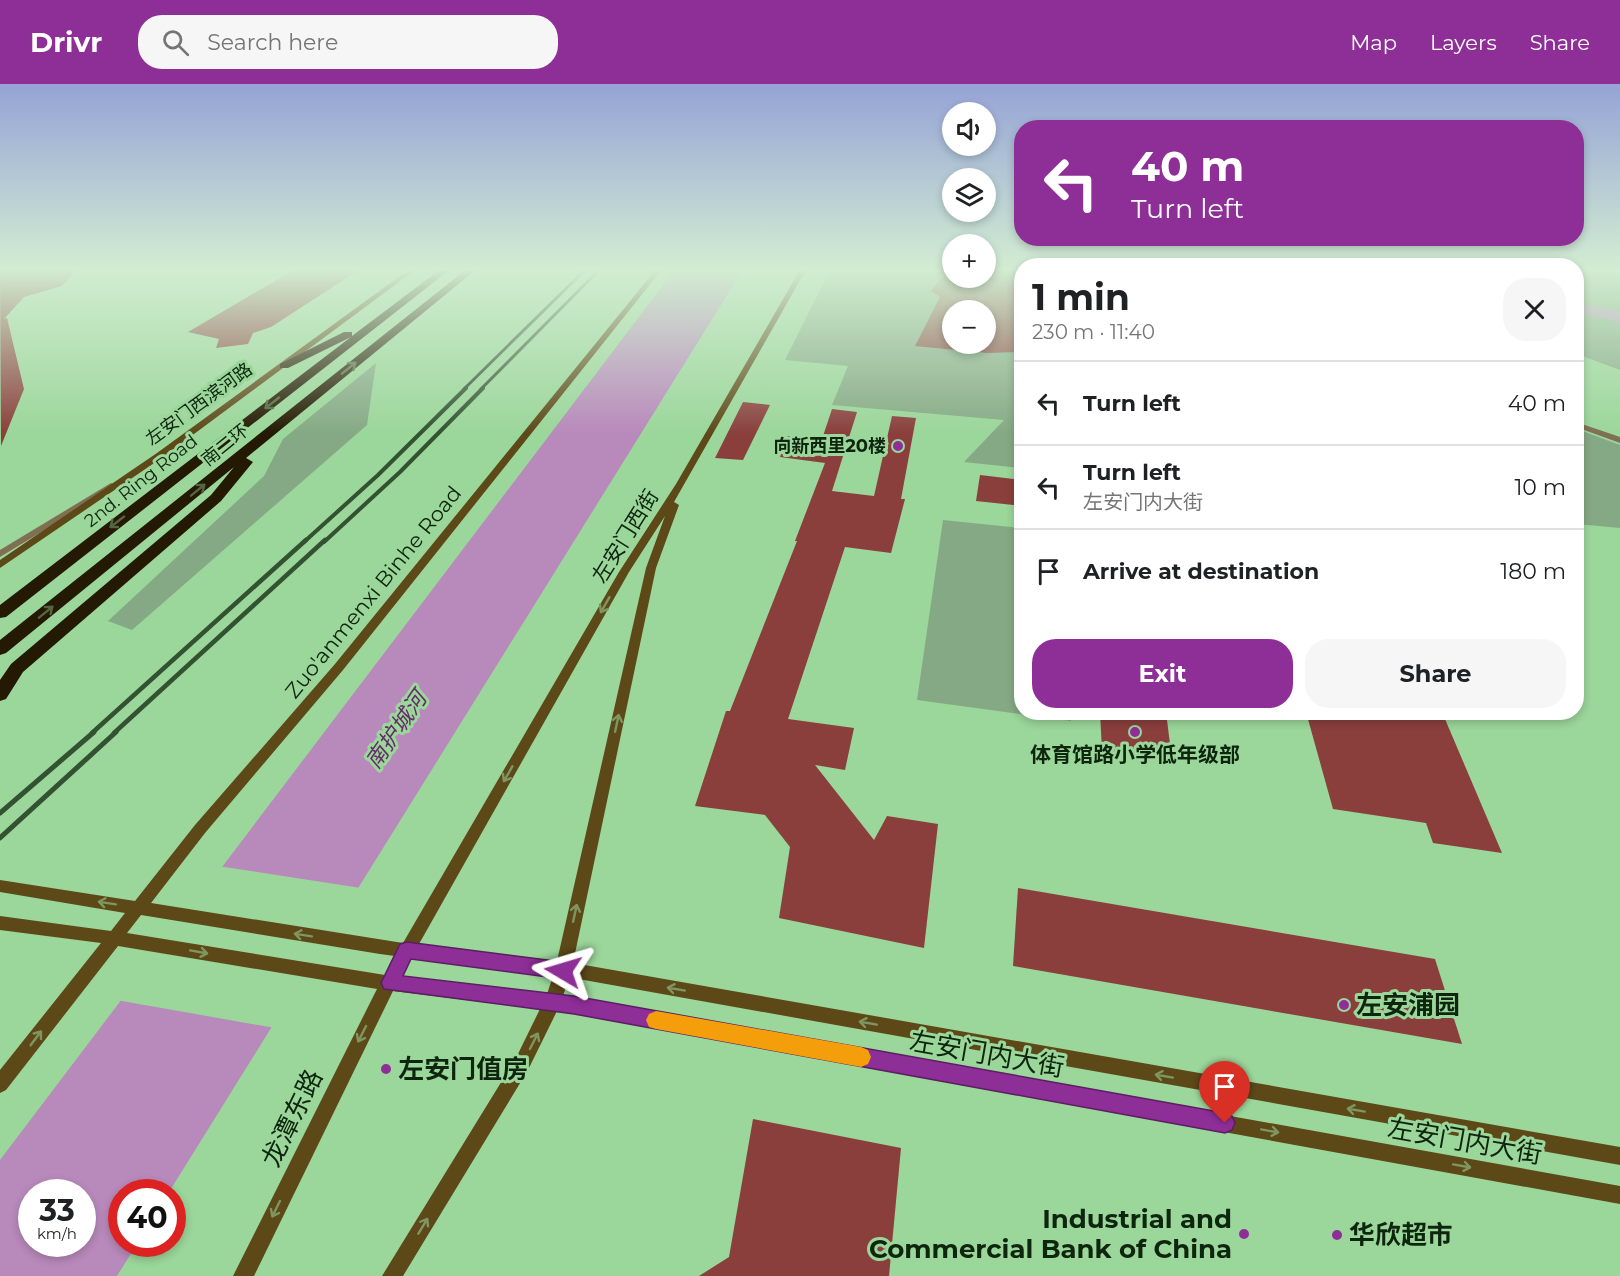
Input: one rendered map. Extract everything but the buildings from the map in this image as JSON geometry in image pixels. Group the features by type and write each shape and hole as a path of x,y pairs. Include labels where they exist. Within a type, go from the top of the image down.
{"highway":[{"path":"284,366 370,324"},
{"name":"2nd. Ring Road","path":"0,613 375,324"},
{"name":"南二环","path":"0,649 404,324"},
{"path":"0,683 216,498 277,426"},
{"path":"0,694 17,668"}],"street":[{"name":"左安门西滨河路","path":"0,565 160,455 341,324"},
{"name":"Zuo'anmenxi Binhe Road","path":"113,938 200,829 346,659 615,324"},
{"path":"681,484 772,324"},
{"path":"1584,427 1620,440"},
{"path":"0,554 160,455"},
{"name":"左安门西街","path":"390,983 624,572 681,484"},
{"name":"左安门西街","path":"552,1004 563,971 651,568 681,484"},
{"path":"0,886 137,908"},
{"name":"左安门内大街","path":"137,908 360,945 584,972 1620,1156"},
{"path":"0,923 113,938"},
{"path":"0,1084 113,938"},
{"name":"左安门内大街","path":"113,938 390,983 574,1005 1620,1195"},
{"name":"龙潭东路","path":"243,1276 364,1030 390,983"},
{"path":"392,1276 522,1064 552,1004"}],"green space":[{"path":"803,324 942,324 942,354 996,354 996,324 1014,324 1014,467 964,462 1004,420 832,405 848,366 785,360"},
{"path":"1584,324 1620,324 1620,370 1584,357"},
{"path":"376,363 367,425 132,630 108,621 264,476 283,439"},
{"path":"1584,432 1620,445 1620,528 1584,525"},
{"path":"943,520 1014,527 1014,713 917,700"}],"water":[{"name":"南护城河","path":"634,324 709,324 177,1179 108,1179 108,1257 129,1257 117,1276 0,1276 0,1160"}],"pier":[{"path":"218,866 361,888 275,1028 116,1000"}],"railway":[{"path":"464,389 530,324"},
{"path":"481,389 546,324"},
{"path":"304,542 378,475 466,388"},
{"path":"324,542 400,472 483,388"},
{"path":"92,733 306,540"},
{"path":"114,733 325,540"},
{"path":"0,813 94,732"},
{"path":"0,838 116,732"}],"slow traffic":[{"path":"656,1020 861,1057"}],"place":[{"name":"向新西里20楼","path":"898,446"},
{"name":"体育馆路小学低年级部","path":"1135,732"},
{"name":"左安浦园","path":"1344,1005"},
{"name":"左安门值房","path":"386,1069"},
{"name":"Industrial and Commercial Bank of China","path":"1244,1234"},
{"name":"华欣超市","path":"1337,1235"}],"route":[{"path":"563,971 407,950 390,983 574,1005 1225,1123"}]}
